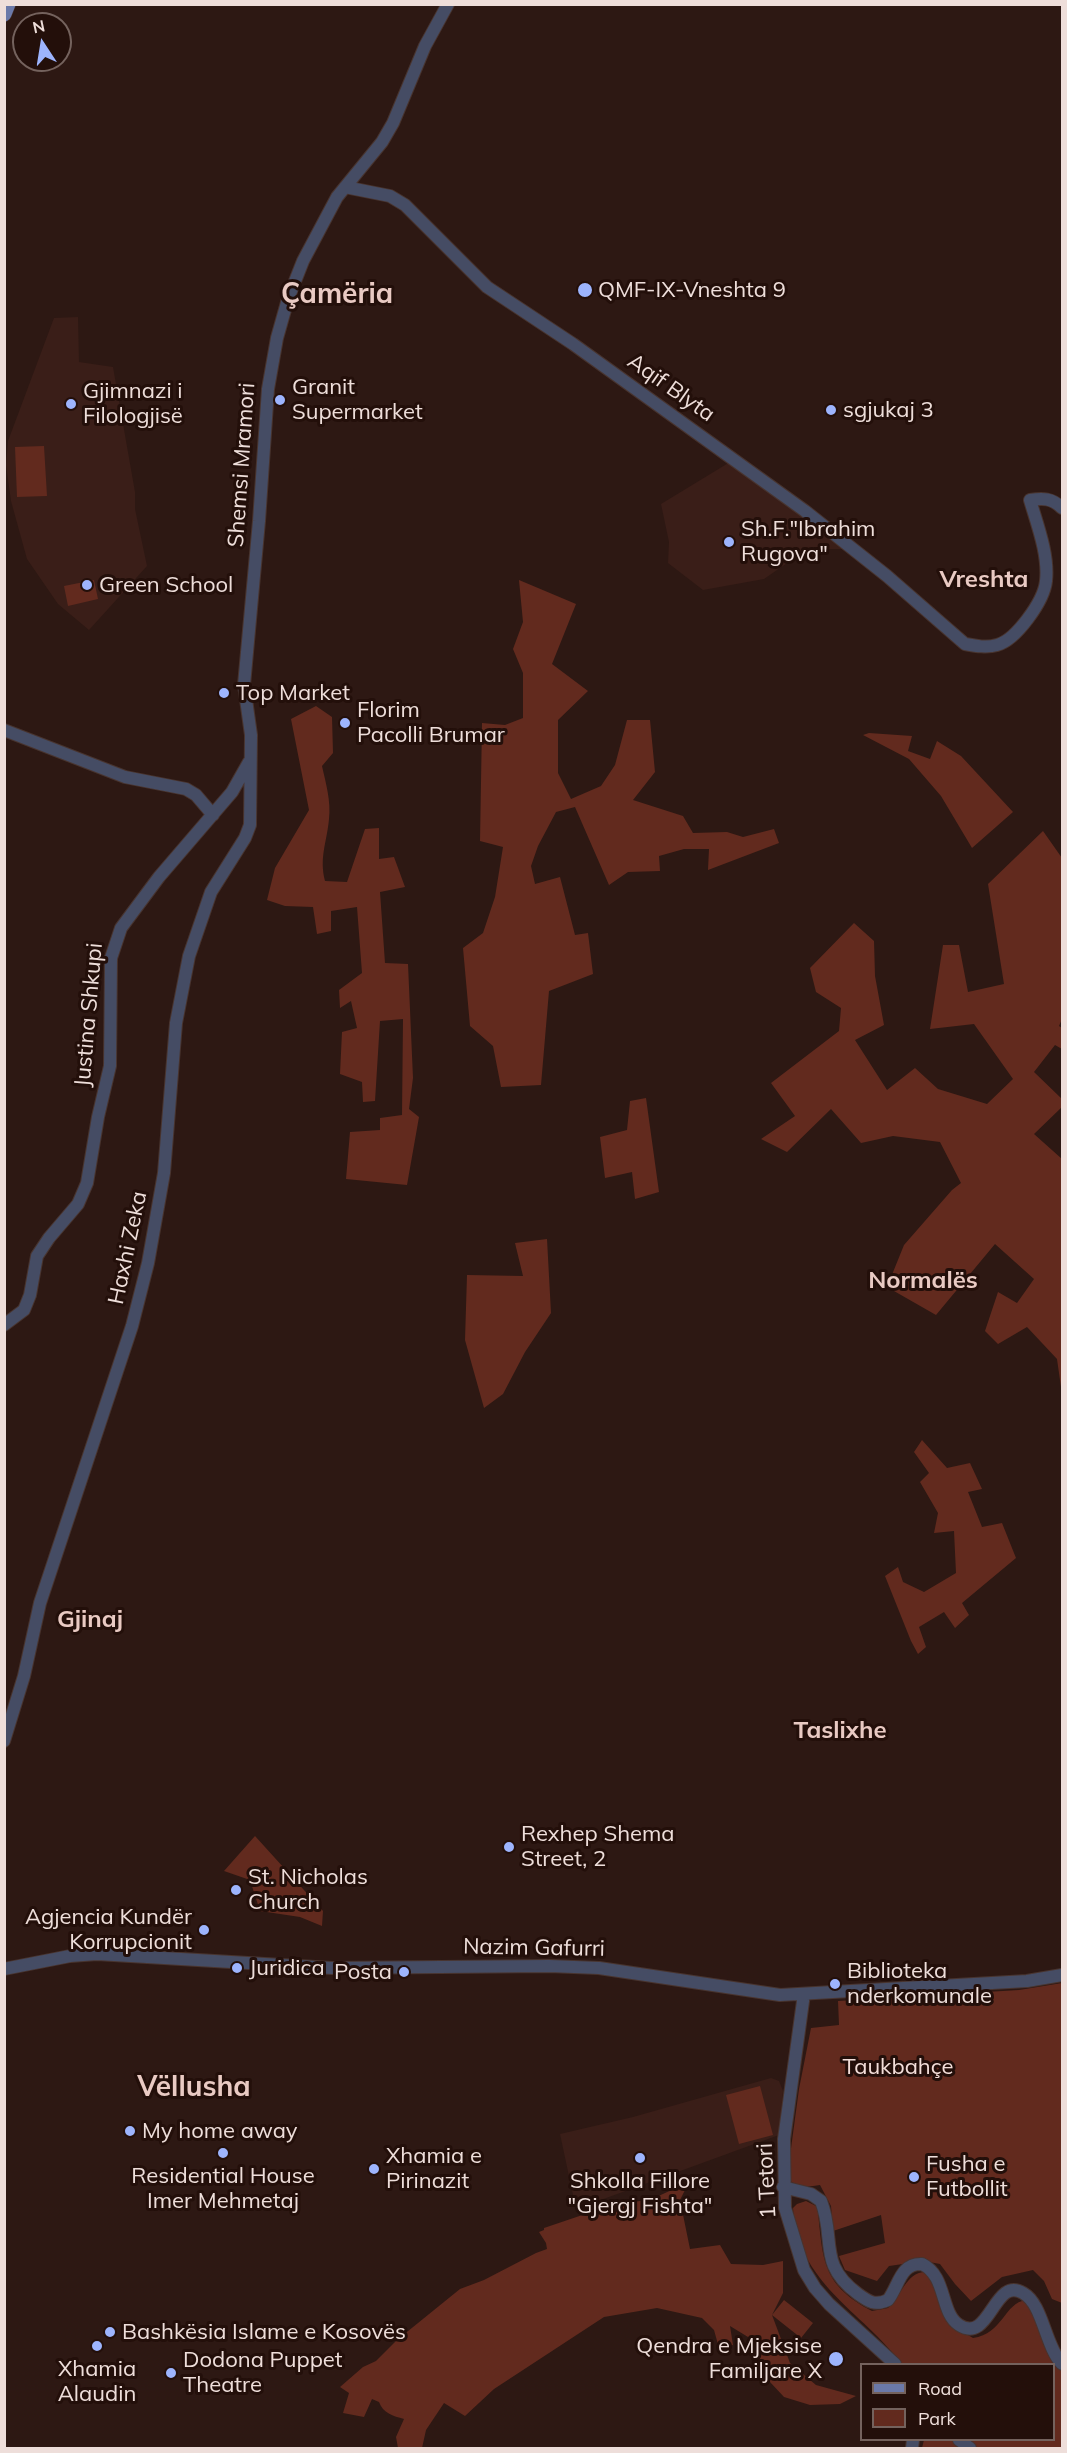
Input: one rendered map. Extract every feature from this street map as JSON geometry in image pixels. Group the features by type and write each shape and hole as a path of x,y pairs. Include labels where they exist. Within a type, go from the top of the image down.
{"main road":[{"path":"4,14 8,4"}],"street":[{"name":"Shemsi Mramori","path":"250,760 251,735 244,685 270,373 284,311 295,279 329,212 345,187 382,142 393,123 425,46 447,5"},
{"name":"Aqif Blyta","path":"345,187 390,196 405,205 487,287 573,344 805,511 888,576 965,644 982,647 1004,643 1016,633 1035,608 1046,581 1045,566 1030,500 1045,498 1053,500 1062,508"},
{"path":"4,730 125,777 186,789 196,795 213,815"},
{"name":"Justina Shkupi","path":"4,1324 24,1310 30,1295 37,1257 78,1204 87,1183 98,1117 110,1066 112,1028 110,979 114,944 129,916 232,792 250,760"},
{"name":"Haxhi Zeka","path":"4,1741 24,1676 40,1603 139,1302 161,1198 169,1136 176,1023 183,982 207,901 216,882 245,838 250,825 250,760"},
{"name":"Nazim Gafurri","path":"4,1969 70,1956 97,1954 332,1968 549,1966 630,1972 780,1995 1027,1981 1062,1976"},
{"name":"1 Tetori","path":"804,1994 784,2139 783,2187 792,2237 804,2270 815,2288 829,2304 894,2363"},
{"path":"783,2187 806,2192 821,2201 830,2258 834,2268 851,2289 868,2301 875,2304 888,2300 903,2270 909,2266 922,2264 935,2274 953,2320 966,2328 974,2328 981,2325 996,2302 1004,2295 1017,2290 1033,2301 1051,2349 1062,2364"}],"shaded area":[{"name":"Gjimnazi i Filologjisë","path":"78,317 79,362 113,367 135,492 135,509 147,566 89,630 58,604 27,559 11,501 6,465 8,441 54,318"},
{"path":"730,462 846,549 821,549 793,559 764,579 703,590 668,563 669,542 661,504"},
{"name":"Shkolla Fillore \"Gjergj Fishta\"","path":"771,2078 779,2081 783,2091 779,2135 576,2209 560,2134 633,2117"}],"green space":[{"path":"44,446 47,496 17,497 15,447"},
{"path":"94,580 98,599 68,606 64,586"},
{"path":"519,580 576,604 552,664 588,691 558,720 558,773 571,799 601,786 615,765 627,720 650,720 655,772 633,800 683,816 693,833 727,832 743,837 774,829 779,843 708,870 709,849 684,849 659,856 660,871 628,872 609,885 575,807 556,812 538,846 531,866 535,884 560,877 575,935 588,933 593,974 549,991 541,1085 501,1087 493,1046 470,1026 463,948 483,933 495,897 503,847 480,841 482,723 505,725 523,718 523,673 513,649 523,622"},
{"path":"316,706 332,717 333,753 322,766 329,806 323,857 325,881 347,882 365,829 379,828 379,859 394,857 405,887 380,892 385,963 408,964 413,1078 409,1109 419,1117 407,1185 346,1179 350,1132 380,1130 380,1118 402,1115 403,1019 380,1021 375,1101 363,1102 362,1082 340,1074 342,1032 357,1028 351,1001 340,1008 339,990 362,973 357,907 331,911 331,931 317,934 313,907 285,906 267,900 275,868 309,810 291,719"},
{"path":"869,733 912,736 908,751 930,759 937,741 961,756 1013,812 972,848 941,796 909,759 863,735"},
{"path":"1043,831 1062,858 1062,1019 1059,1026 1062,1028 1062,1049 1055,1045 1034,1072 1062,1099 1062,1107 1034,1134 1062,1159 1062,1394 1057,1359 1027,1327 998,1344 985,1331 998,1292 1017,1303 1034,1279 995,1244 936,1315 887,1287 904,1245 952,1190 961,1183 940,1142 893,1136 861,1143 831,1109 787,1152 761,1139 795,1116 771,1083 839,1031 841,1008 816,992 810,968 854,923 874,941 875,976 884,1025 855,1040 887,1090 915,1068 938,1089 987,1104 1013,1079 974,1024 930,1029 943,945 959,945 968,992 1004,984 988,884"},
{"path":"646,1098 659,1192 635,1199 632,1172 605,1178 600,1137 627,1130 630,1101"},
{"path":"547,1239 551,1313 525,1352 503,1394 484,1408 465,1340 467,1275 523,1276 515,1243"},
{"path":"922,1440 947,1468 970,1463 982,1489 968,1492 982,1527 1002,1523 1016,1558 962,1603 969,1615 955,1628 944,1612 919,1627 926,1647 918,1654 885,1576 898,1567 903,1582 924,1592 956,1573 954,1531 934,1533 938,1513 920,1482 929,1473 914,1452"},
{"path":"255,1836 323,1911 322,1926 300,1917 260,1911 250,1880 224,1871"},
{"name":"Taukbahçe","path":"1062,1983 1062,2303 1052,2299 1044,2281 1033,2270 1002,2277 971,2301 940,2264 924,2261 889,2266 877,2281 845,2270 839,2256 885,2243 881,2215 833,2231 831,2206 820,2185 802,2186 787,2178 799,2089 811,2028 839,2025 838,2001 1019,1990"},
{"path":"760,2086 773,2135 739,2144 726,2095"},
{"path":"689,2182 680,2200 690,2249 720,2245 731,2264 763,2265 783,2261 783,2293 772,2315 790,2363 816,2385 856,2396 840,2404 810,2405 784,2397 770,2382 748,2337 730,2326 733,2345 719,2348 714,2330 702,2318 657,2308 604,2317 494,2389 465,2416 444,2403 426,2430 422,2448 398,2448 396,2437 404,2419 386,2411 379,2402 372,2399 364,2417 343,2413 349,2393 340,2387 363,2367 376,2361 397,2340 460,2289 484,2280 547,2249 539,2232 544,2228 609,2206 652,2199"},
{"path":"806,2201 816,2206 828,2270 844,2292 872,2311 888,2308 909,2279 921,2272 928,2272 956,2328 973,2338 991,2331 1013,2307 1026,2300 1062,2372 1062,2448 922,2448 924,2441 1055,2441 1055,2363 901,2363 834,2294 806,2257 797,2234 793,2208"},
{"path":"784,2300 813,2323 801,2338 772,2315"}],"place":[{"name":"QMF-IX-Vneshta 9","path":"585,290"},
{"name":"Granit Supermarket","path":"280,400"},
{"name":"Gjimnazi i Filologjisë","path":"71,404"},
{"name":"sgjukaj 3","path":"831,410"},
{"name":"Sh.F.\"Ibrahim Rugova\"","path":"729,542"},
{"name":"Green School","path":"87,585"},
{"name":"Top Market","path":"224,693"},
{"name":"Florim Pacolli Brumar","path":"345,723"},
{"name":"Rexhep Shema Street, 2","path":"509,1847"},
{"name":"St. Nicholas Church","path":"236,1890"},
{"name":"Agjencia Kundër Korrupcionit","path":"204,1930"},
{"name":"Juridica","path":"237,1968"},
{"name":"Posta","path":"404,1972"},
{"name":"Biblioteka nderkomunale","path":"835,1984"},
{"name":"My home away","path":"130,2131"},
{"name":"Residential House Imer Mehmetaj","path":"223,2153"},
{"name":"Shkolla Fillore \"Gjergj Fishta\"","path":"640,2158"},
{"name":"Xhamia e Pirinazit","path":"374,2169"},
{"name":"Fusha e Futbollit","path":"914,2177"},
{"name":"Bashkësia Islame e Kosovës","path":"110,2332"},
{"name":"Xhamia Alaudin","path":"97,2346"},
{"name":"Qendra e Mjeksise Familjare X","path":"836,2359"},
{"name":"Dodona Puppet Theatre","path":"171,2373"}],"district":[{"name":"Çamëria","path":"337,295"},
{"name":"Vreshta","path":"984,580"},
{"name":"Normalës","path":"923,1281"},
{"name":"Gjinaj","path":"90,1620"},
{"name":"Taslixhe","path":"840,1731"},
{"name":"Vëllusha","path":"194,2088"}]}
